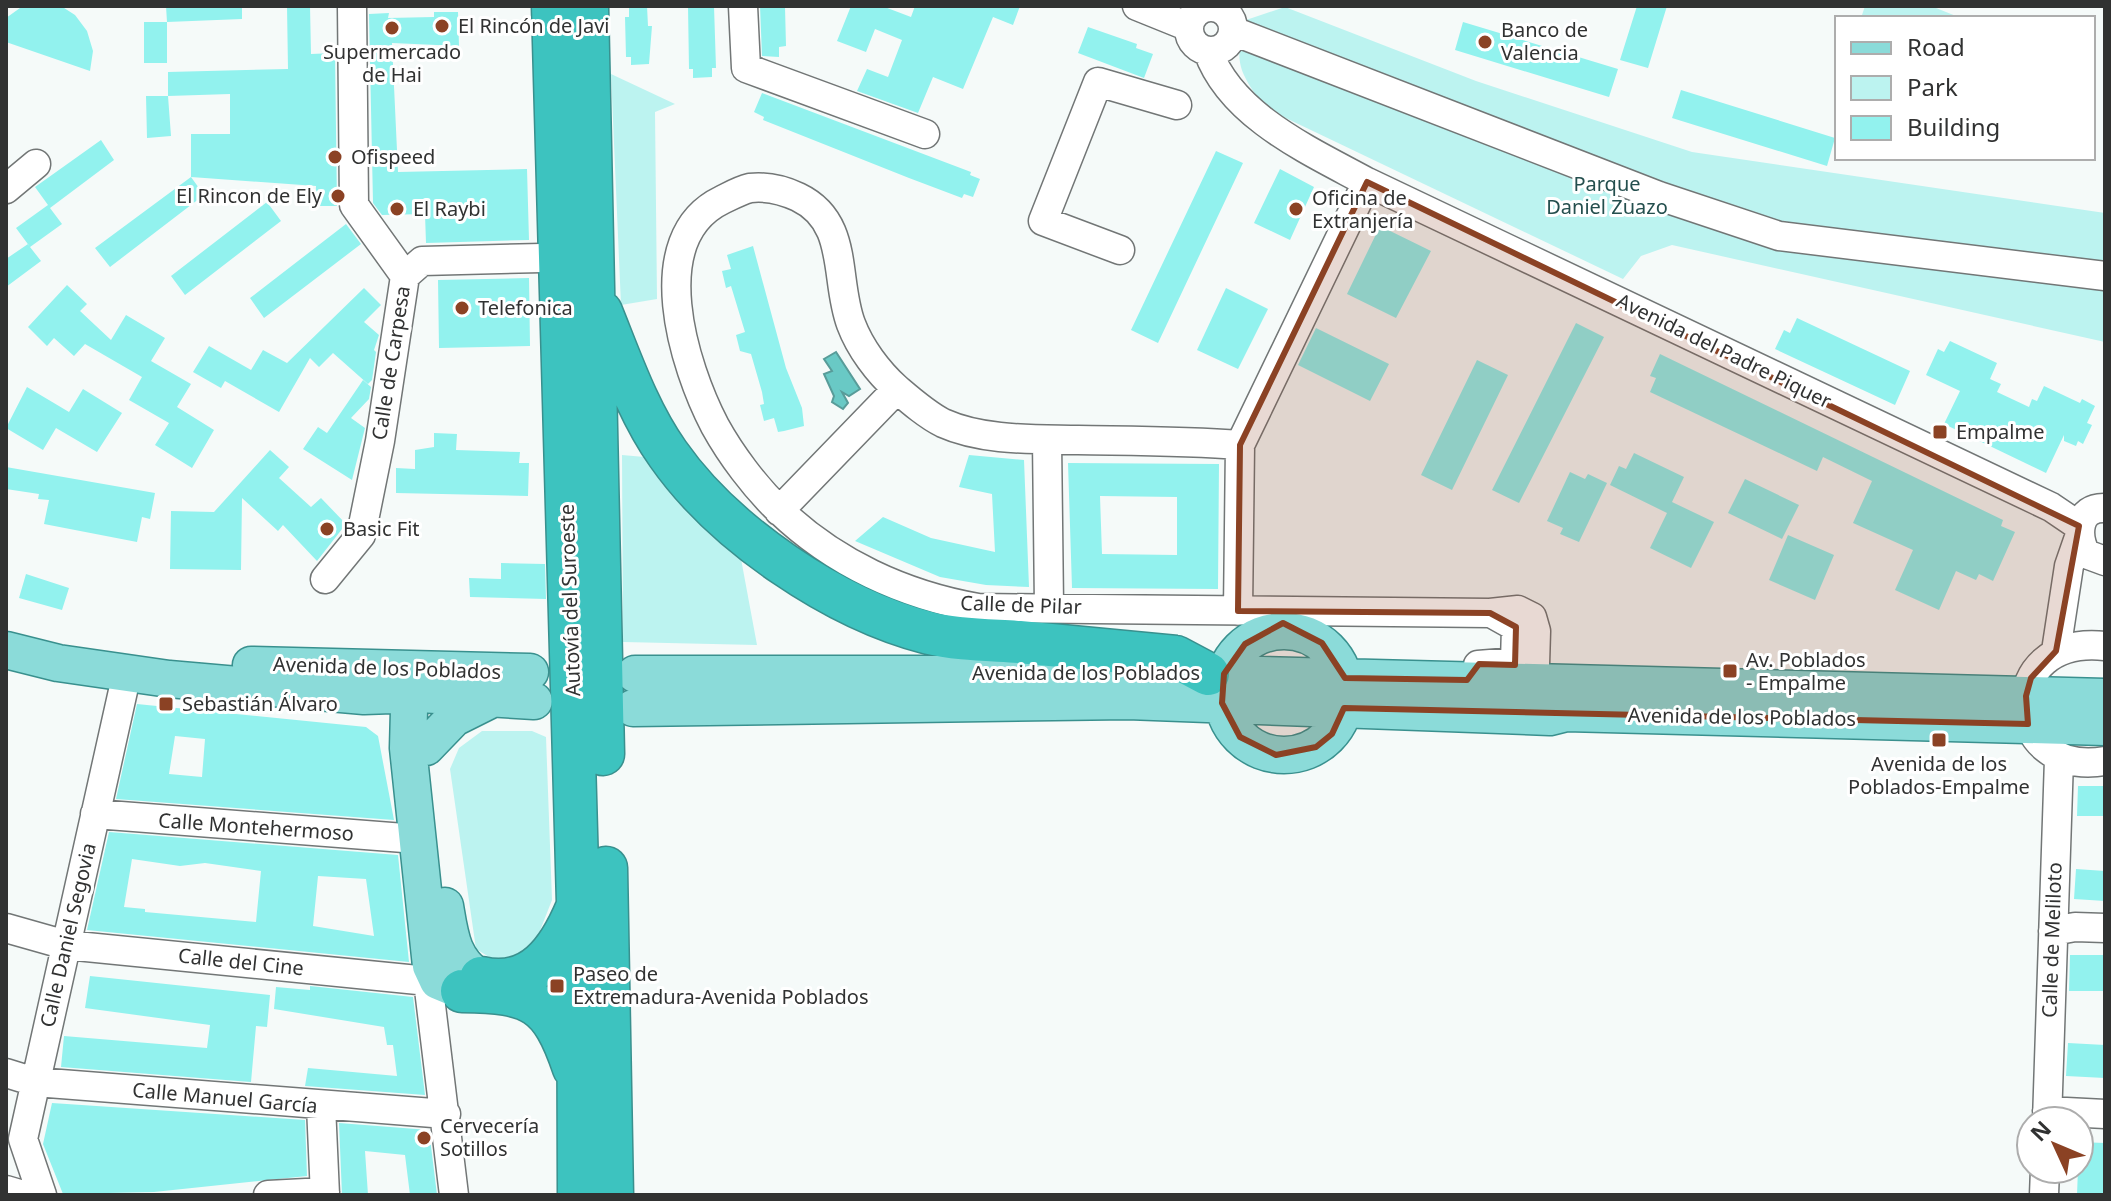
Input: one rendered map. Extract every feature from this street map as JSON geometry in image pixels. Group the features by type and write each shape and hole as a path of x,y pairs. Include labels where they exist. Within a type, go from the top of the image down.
{"highway":[{"name":"Autovía del Suroeste","path":"553,6 578,903 579,1195"},
{"name":"Autovía del Suroeste","path":"587,6 612,1195"},
{"path":"593,292 639,402 668,454 704,494 755,541 814,586 875,617 932,634 1176,657 1218,684"},
{"path":"454,982 499,982 528,977 566,936 578,903"},
{"path":"454,982 521,995 536,1003 563,1038 577,1077"}],"main road":[{"name":"Avenida de los Poblados","path":"6,628 138,653 414,680 532,686 494,698"},
{"path":"6,650 58,663 127,673 364,696 389,707 417,745 452,947 454,982"},
{"path":"364,696 414,680 494,698"},
{"path":"414,680 417,839 431,966 454,982"},
{"name":"Avenida de los Poblados","path":"634,691 1218,684 1345,693 1467,680 2027,710 2105,727"},
{"path":"1218,684 1240,737 1256,749 1276,755 1297,754 1316,747 1332,734 1345,693"},
{"name":"Avenida de los Poblados","path":"1345,693 1380,711 2027,710 2105,697"},
{"path":"417,745 454,718 494,698"}],"street":[{"name":"Calle de Carpesa","path":"325,579 361,535 380,441 405,276 354,205 352,6"},
{"path":"743,6 746,68 925,134"},
{"path":"1137,6 1217,15 1659,196 1779,236 2105,276"},
{"name":"Avenida del Padre Piquer","path":"1217,15 1231,40 1221,49 1208,51 1214,70 1264,120 1306,149 1367,182 2051,507 2093,516 2086,554 2105,561"},
{"path":"1120,250 1043,221 1098,82 1177,105"},
{"path":"6,189 36,164"},
{"path":"1238,611 1240,445 1367,182"},
{"name":"Calle de Pilar","path":"1240,445 1006,437 942,422 897,389 866,352 850,323 837,242 827,223 810,203 780,189 749,188 714,204 700,215 679,247 676,300 688,357 716,428 779,511 833,552 890,585 938,601 978,608 1049,606 1490,613 1518,610 1532,617 1537,682"},
{"path":"405,276 422,261 542,258"},
{"path":"779,511 897,389"},
{"path":"1047,440 1049,606"},
{"path":"2056,651 2069,566 2093,516"},
{"path":"1467,680 1479,664 1510,665 1515,662 1516,627 1490,613"},
{"path":"2105,646 2080,644 2056,651 2036,670 2027,710 2040,745 2059,759 2083,765 2105,761"},
{"name":"Calle Daniel Segovia","path":"42,1195 23,1139 127,673"},
{"name":"Avenida de los Poblados","path":"1380,711 1426,702 1520,703 1536,698 1537,682"},
{"name":"Calle de Meliloto","path":"2047,1105 2059,759"},
{"name":"Calle Montehermoso","path":"95,814 417,839"},
{"path":"2053,931 2075,927 2105,928"},
{"name":"Calle del Cine","path":"6,928 66,945 454,982"},
{"path":"454,982 433,1031 454,1195"},
{"name":"Calle Manuel García","path":"6,1073 35,1082 446,1114"},
{"path":"268,1195 325,1194 321,1106"},
{"path":"6,1190 23,1195"}],"highlighted area":[{"path":"1367,182 2079,526 2056,651 2031,678 2026,696 2028,724 1344,708 1332,734 1316,747 1276,755 1240,737 1222,703 1224,674 1245,644 1283,623 1322,643 1345,678 1467,680 1479,664 1515,665 1516,627 1490,613 1238,611 1240,445"}],"green space":[{"path":"1865,6 1931,6 1956,16 1862,16"},
{"name":"Parque Daniel Zuazo","path":"1285,7 1476,81 1692,152 2105,213 2105,342 1672,245 1641,256 1623,279 1265,108 1241,67 1242,35 1246,20"},
{"path":"611,74 675,104 655,112 657,299 621,305"},
{"path":"622,455 667,459 739,548 757,645 623,642"},
{"path":"482,731 532,731 546,737 552,900 532,951 499,963 476,949 450,769 459,748"}],"shaded area":[{"path":"836,352 860,389 849,396 842,392 848,403 843,409 832,402 834,396 824,374 832,371 824,359"}],"building":[{"path":"61,6 75,15 87,31 93,51 90,71 6,42 6,18 20,8"},
{"path":"166,6 242,6 242,19 167,22"},
{"path":"287,6 310,6 311,54 335,53 337,206 315,206 316,186 191,177 191,134 230,134 230,94 168,96 168,72 288,69"},
{"path":"629,6 647,6 648,26 652,26 649,64 631,65 631,57 626,57 625,17 629,17"},
{"path":"688,6 714,6 716,68 712,68 712,77 693,78 693,69 689,69"},
{"path":"760,6 785,7 786,46 779,47 779,57 762,56"},
{"path":"851,6 882,6 911,17 915,6 1020,6 1013,25 993,17 963,89 933,77 918,113 857,91 867,69 888,77 902,40 875,29 866,52 837,41"},
{"path":"1637,6 1667,6 1648,68 1620,60"},
{"path":"434,12 458,12 459,46 392,43 398,172 527,169 529,240 426,243 425,214 382,215 373,203 369,14 389,13 388,18 434,17"},
{"path":"144,22 167,22 167,63 144,63"},
{"path":"1463,22 1618,69 1609,97 1455,50"},
{"path":"1088,27 1137,44 1136,48 1153,54 1144,78 1078,53"},
{"path":"1681,90 1835,138 1827,166 1672,118"},
{"path":"762,93 971,172 970,175 980,179 973,197 964,194 962,198 763,120 764,117 754,112"},
{"path":"146,96 168,96 171,136 147,138"},
{"path":"101,140 114,160 50,208 62,224 30,247 41,261 6,287 6,259 28,244 16,228 48,205 35,187"},
{"path":"1216,151 1243,163 1158,343 1131,330"},
{"path":"1280,169 1314,187 1290,240 1254,223"},
{"path":"191,177 204,195 110,267 95,248"},
{"path":"267,202 281,221 185,295 171,276"},
{"path":"346,224 361,244 264,318 250,298"},
{"path":"1380,226 1431,251 1396,318 1347,294"},
{"path":"753,246 786,368 802,408 804,426 778,432 774,418 764,421 760,405 764,404 762,392 751,354 740,351 736,335 745,332 731,286 726,288 722,271 731,269 727,255"},
{"path":"529,278 530,346 439,348 438,280"},
{"path":"67,285 87,304 80,311 111,340 126,315 165,338 151,361 191,384 177,407 214,430 192,468 155,445 169,423 129,400 142,377 85,344 74,356 54,338 47,346 28,327"},
{"path":"364,288 381,305 364,322 379,335 374,350 372,380 368,384 333,353 319,367 310,358 279,412 225,381 221,388 193,372 209,346 251,370 263,350 287,363"},
{"path":"1226,288 1268,309 1238,369 1197,350"},
{"path":"1797,318 1910,371 1895,405 1775,349 1784,330 1790,333"},
{"path":"1576,323 1604,337 1519,503 1492,490"},
{"path":"1316,328 1389,364 1370,401 1298,365"},
{"path":"1950,341 1997,363 1990,379 2001,384 1997,392 2029,407 2032,399 2037,401 2044,386 2080,403 2082,399 2095,406 2087,423 2092,425 2083,444 2078,441 2076,446 2064,441 2064,435 2046,473 1944,424 1960,391 1926,375 1938,349 1944,352"},
{"path":"1660,354 2003,520 2001,526 2015,532 1993,581 1979,574 1976,580 1956,571 1939,610 1895,590 1913,550 1853,523 1872,481 1823,457 1817,471 1650,392 1656,378 1650,376"},
{"path":"1477,360 1508,375 1452,490 1421,475"},
{"path":"363,380 371,387 369,399 351,418 365,428 352,480 303,449 318,427 327,433"},
{"path":"27,387 69,412 83,389 122,413 97,452 56,428 43,450 6,428"},
{"path":"434,433 457,434 456,450 520,452 519,463 529,463 528,496 396,493 396,468 415,469 415,450 434,447"},
{"path":"270,450 289,467 279,478 311,507 321,498 346,524 317,561 283,525 278,531 242,498 241,570 170,569 171,511 214,512"},
{"path":"1634,453 1684,477 1672,502 1714,522 1691,568 1650,548 1667,513 1610,485 1619,466 1626,469"},
{"path":"969,455 1024,460 1029,587 986,585 940,577 855,541 883,517 931,538 995,552 992,494 959,487"},
{"path":"1068,463 1219,464 1218,589 1072,588","holes":["1100,496 1177,497 1177,555 1102,554"]},
{"path":"6,467 155,493 150,519 142,517 137,542 44,524 49,500 38,499 39,494 6,489"},
{"path":"1570,472 1585,479 1588,474 1607,483 1579,542 1560,534 1563,528 1547,521"},
{"path":"1745,479 1799,505 1782,539 1728,513"},
{"path":"1788,535 1834,555 1815,600 1769,580"},
{"path":"501,563 545,564 546,599 470,597 469,578 501,579"},
{"path":"26,574 69,588 62,610 19,598"},
{"path":"137,704 366,727 378,736 394,820 116,799","holes":["175,736 205,739 202,777 169,774"]},
{"path":"2078,786 2105,786 2105,816 2077,816"},
{"path":"109,832 398,855 409,962 87,930","holes":["132,859 180,866 205,863 261,871 256,922 145,912 145,909 124,907","318,876 366,879 374,936 313,926"]},
{"path":"2076,869 2105,871 2105,901 2074,899"},
{"path":"2070,955 2105,955 2105,991 2069,991"},
{"path":"90,976 270,995 267,1027 256,1026 251,1082 61,1067 64,1036 207,1048 210,1025 85,1008"},
{"path":"310,986 413,997 425,1095 305,1086 308,1068 397,1076 393,1045 387,1045 384,1027 274,1009 276,987 310,990"},
{"path":"2068,1043 2105,1045 2105,1078 2066,1076"},
{"path":"52,1103 305,1120 307,1176 154,1192 63,1194 43,1144"},
{"path":"339,1123 429,1130 437,1195 410,1195 405,1155 365,1151 368,1195 342,1195"},
{"path":"2095,1143 2105,1143 2105,1195 2077,1195 2077,1185 2095,1185"}],"place":[{"name":"El Rincón de Javi","path":"442,26"},
{"name":"Supermercado de Hai","path":"392,28"},
{"name":"Banco de Valencia","path":"1485,42"},
{"name":"Ofispeed","path":"335,157"},
{"name":"El Rincon de Ely","path":"338,196"},
{"name":"El Raybi","path":"397,209"},
{"name":"Oficina de Extranjería","path":"1296,209"},
{"name":"Telefonica","path":"462,308"},
{"name":"Empalme","path":"1940,432"},
{"name":"Basic Fit","path":"327,529"},
{"name":"Av. Poblados - Empalme","path":"1730,671"},
{"name":"Sebastián Álvaro","path":"166,704"},
{"name":"Avenida de los Poblados-Empalme","path":"1939,740"},
{"name":"Paseo de Extremadura-Avenida Poblados","path":"557,986"},
{"name":"Cervecería Sotillos","path":"424,1138"}]}
